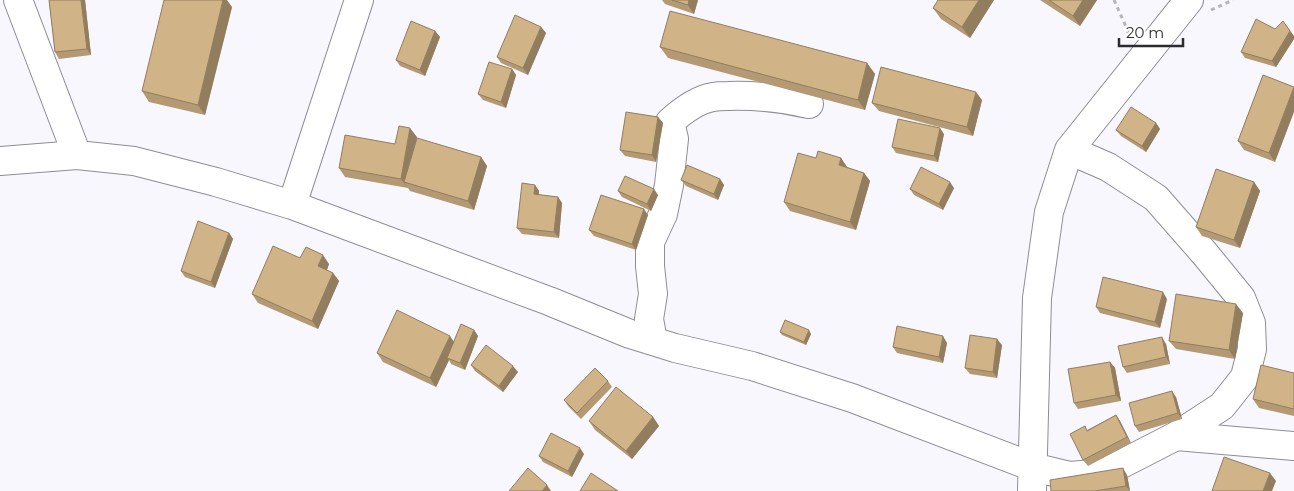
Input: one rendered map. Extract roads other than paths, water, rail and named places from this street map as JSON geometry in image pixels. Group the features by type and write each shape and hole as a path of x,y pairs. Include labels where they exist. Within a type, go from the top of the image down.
{"street":[{"path":"18,0 78,155"},
{"path":"292,205 359,0"},
{"path":"1032,479 1038,298 1049,212 1069,150 1189,0"},
{"path":"653,341 649,319 653,294 650,242 663,214 668,185 674,139 670,122 681,112 696,103 713,97 778,98 808,104"},
{"path":"0,161 78,155 134,161 216,182 292,205 549,301 630,334 675,348 752,366 852,398 1032,479 1104,473 1176,436 1222,406 1244,377 1252,349 1251,323 1241,298 1156,198 1108,167 1069,150"},
{"path":"1176,436 1294,446"}]}
